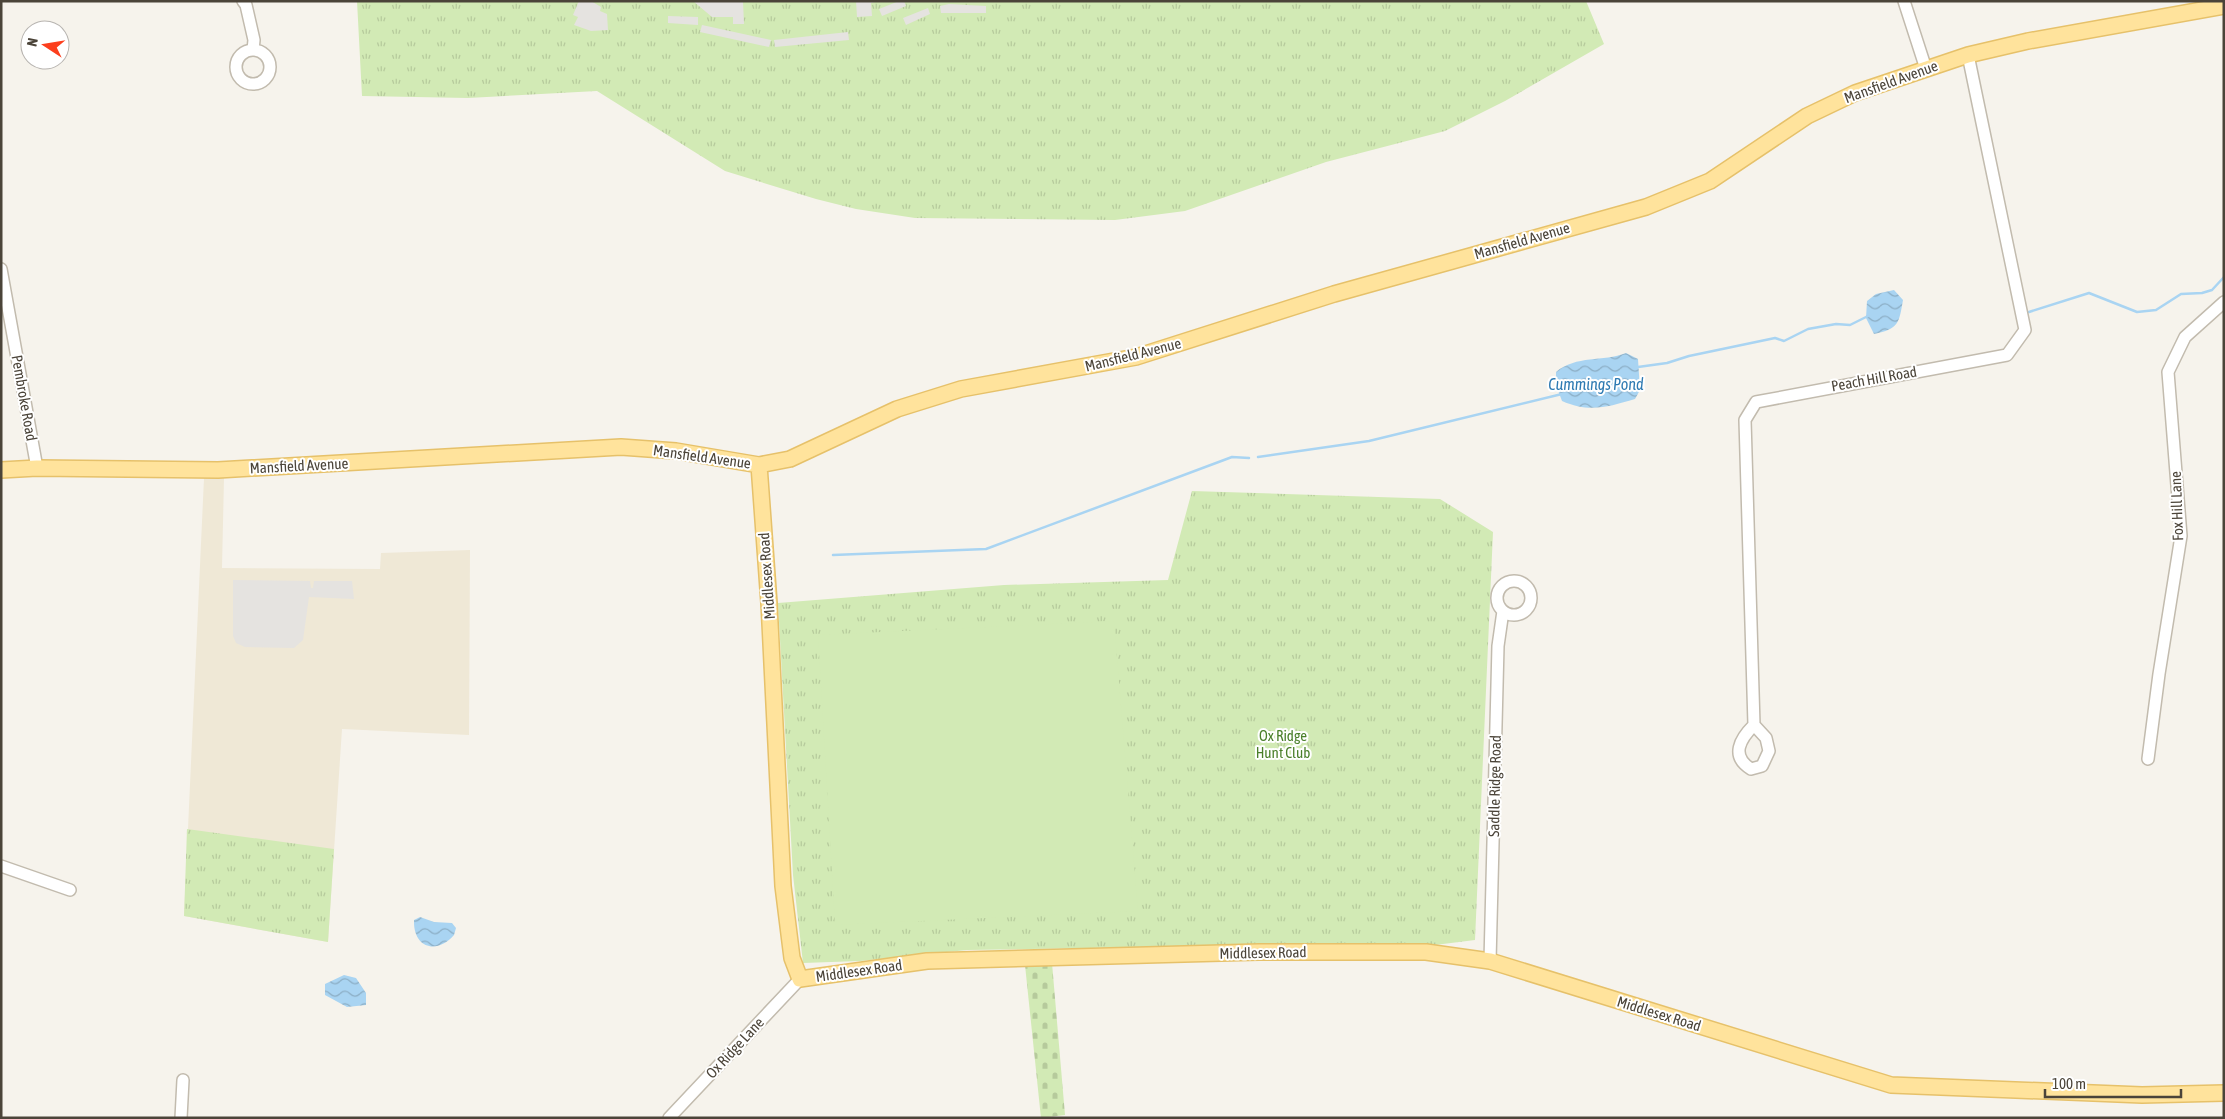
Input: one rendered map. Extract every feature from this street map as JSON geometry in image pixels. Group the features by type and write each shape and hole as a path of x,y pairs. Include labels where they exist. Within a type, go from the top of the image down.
{"main road":[{"name":"Mansfield Avenue","path":"1,470 37,468 218,470 621,447 676,451 759,465 790,459 897,409 961,389 1136,357 1334,294 1646,206 1710,181 1806,116 1855,93 1968,55 2028,41 2224,6"},
{"name":"Middlesex Road","path":"759,465 770,603 784,886 792,958 800,979 927,961 1259,952 1426,952 1490,961 1891,1085 2142,1095 2224,1093"}],"street":[{"path":"243,1 246,5 254,40 253,50"},
{"path":"1904,1 1926,70"},
{"name":"Peach Hill Road","path":"1754,725 1745,420 1756,402 2007,355 2025,330 1968,55"},
{"name":"Pembroke Road","path":"1,269 37,468"},
{"name":"Fox Hill Lane","path":"2148,759 2180,536 2168,372 2185,337 2224,302"},
{"name":"Saddle Ridge Road","path":"1490,961 1498,646 1503,611"},
{"path":"1,866 70,890"},
{"name":"Ox Ridge Lane","path":"669,1118 800,979"},
{"path":"181,1118 183,1080"}],"shaded area":[{"path":"579,1 591,1 601,7 600,11 607,14 608,30 591,31 574,25 578,17 573,15"},
{"path":"693,1 743,1 744,24 733,24 733,17 712,17"},
{"path":"856,1 879,1 871,3 872,16 857,17"},
{"path":"899,1 904,1 906,6 882,16 879,9"},
{"path":"949,4 986,6 986,13 941,13 940,6"},
{"path":"928,8 930,14 906,25 903,18"},
{"path":"668,16 698,17 698,25 668,23"},
{"path":"702,25 771,40 769,47 700,32"},
{"path":"848,32 849,40 775,47 774,40"},
{"path":"204,478 224,478 222,568 380,569 381,553 470,550 469,735 342,729 328,942 184,916"},
{"path":"233,580 310,581 311,588 313,588 314,581 352,581 354,599 309,597 303,640 294,648 245,647 236,643 233,636"}],"green space":[{"path":"357,1 1586,1 1604,44 1505,101 1445,131 1326,162 1185,211 1115,220 915,218 856,209 816,199 725,171 597,91 468,98 362,96"},
{"name":"Ox Ridge Hunt Club","path":"1192,491 1440,499 1493,532 1475,940 1435,945 1268,945 967,950 860,961 803,963 793,875 778,603 1004,585 1168,580"},
{"path":"1114,621 1138,911 835,925 818,635"},
{"path":"187,829 334,849 328,942 184,916"},
{"path":"1052,963 1065,1115 1041,1118 1025,965"}],"water":[{"path":"1894,290 1903,300 1899,320 1889,330 1874,334 1866,318 1867,301 1876,294"},
{"name":"Cummings Pond","path":"1626,353 1638,359 1640,390 1635,399 1599,408 1581,407 1562,401 1556,385 1556,372 1572,363"},
{"path":"420,917 434,922 452,923 456,928 454,935 440,945 427,946 417,937 415,930 414,920"},
{"path":"344,975 356,978 366,993 366,1005 347,1007 325,995 325,984"}],"waterway":[{"path":"2029,312 2089,293 2137,312 2156,310 2181,294 2202,293 2212,290 2224,277"},
{"path":"1638,367 1667,363 1689,356 1775,338 1784,341 1808,329 1836,324 1850,325 1868,316"},
{"path":"1258,457 1369,441 1562,394"},
{"path":"833,555 986,549 1232,457 1249,458"}]}
